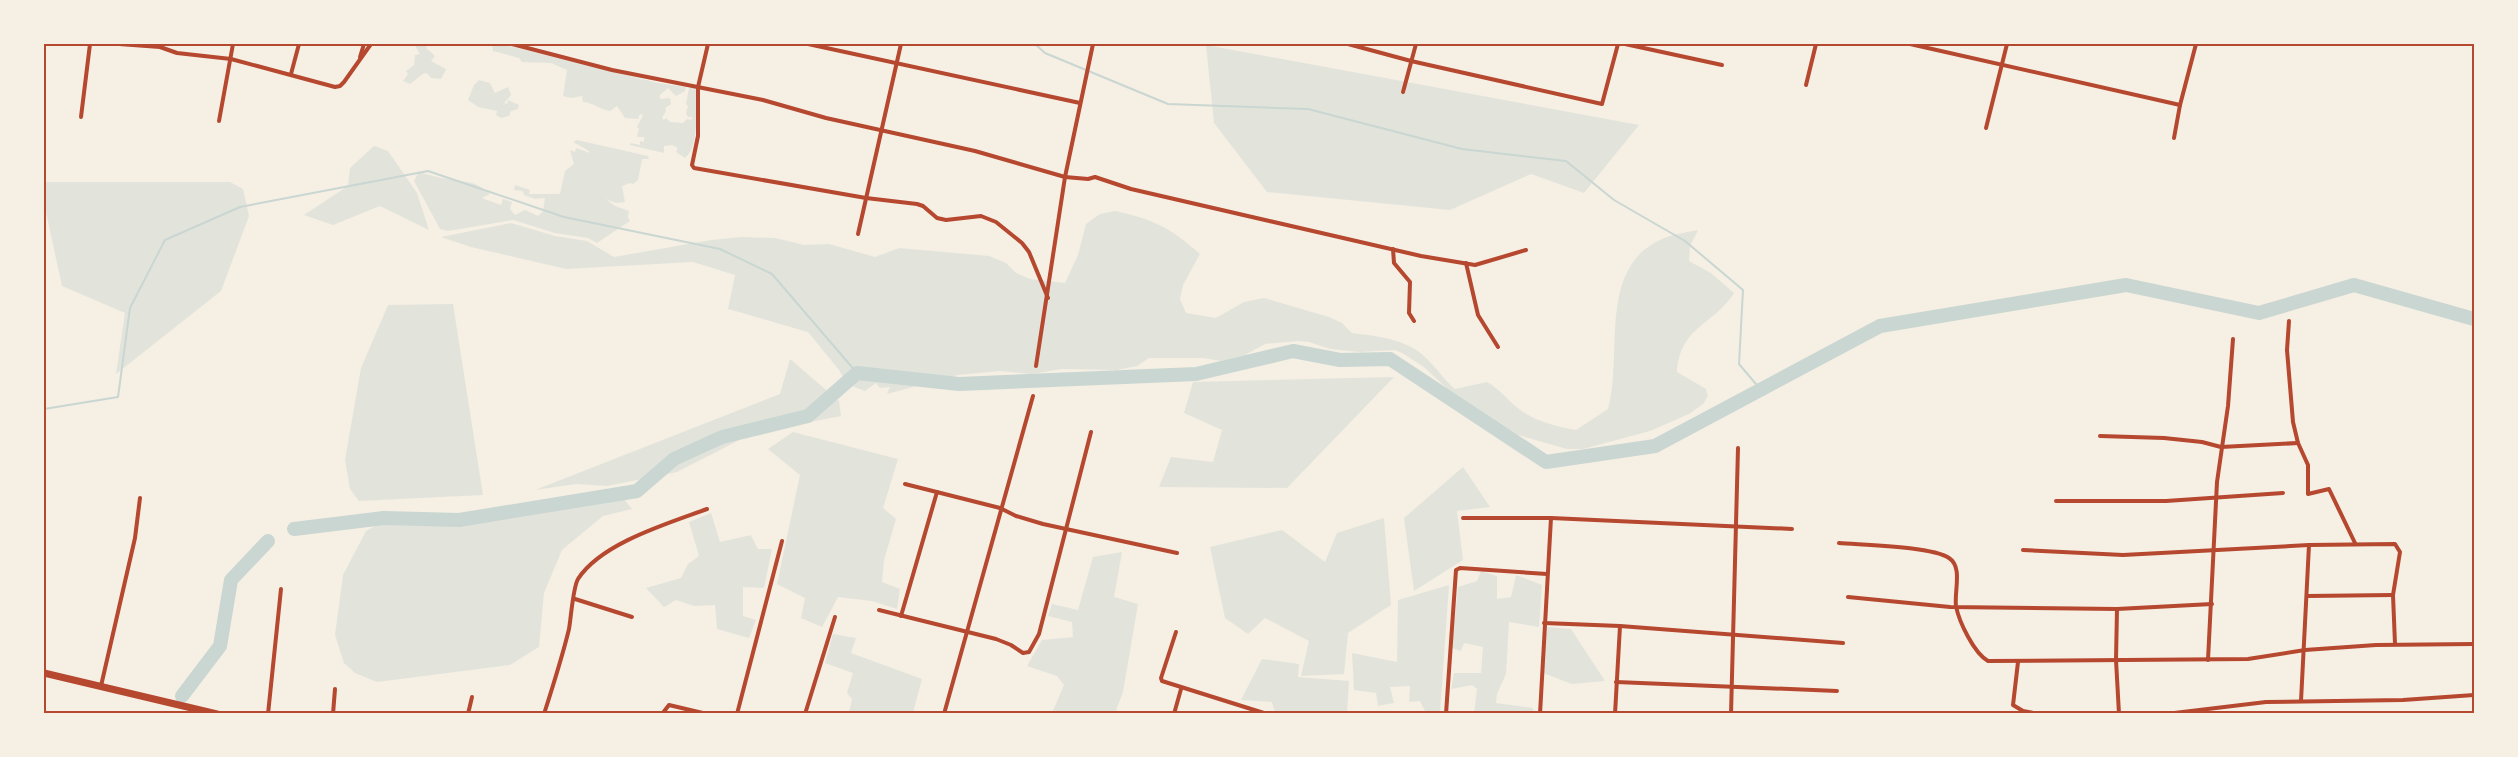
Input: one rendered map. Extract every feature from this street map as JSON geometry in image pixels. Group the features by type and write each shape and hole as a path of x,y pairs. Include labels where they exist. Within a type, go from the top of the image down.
{"highway":[{"path":"44,674 217,714"}],"street":[{"path":"81,117 90,44"},
{"path":"119,44 161,45 177,53 231,59 273,72 340,86 371,44"},
{"path":"219,121 233,44"},
{"path":"291,74 298,44"},
{"path":"360,59 364,44"},
{"path":"512,44 612,70 698,87 975,151 1065,177 1088,179 1095,177 1131,189 1393,249 1480,265 1526,250"},
{"path":"708,44 698,87 698,136 692,165 694,168 866,198 917,204 923,206 937,218 946,220 981,216 991,219 1022,243 1029,252 1048,298"},
{"path":"808,44 1080,103"},
{"path":"858,234 901,44"},
{"path":"1036,366 1065,177 1093,44"},
{"path":"1348,44 1412,61 1602,104 1618,44"},
{"path":"1403,92 1416,44"},
{"path":"1625,44 1722,65"},
{"path":"1806,85 1816,44"},
{"path":"1910,44 2180,105"},
{"path":"1986,128 2007,44"},
{"path":"2174,138 2196,44"},
{"path":"1393,249 1394,263 1410,282 1409,313 1414,321"},
{"path":"1466,263 1478,315 1498,347"},
{"path":"2289,321 2289,369 2293,422 2298,443 2308,465 2308,494 2329,489 2355,543"},
{"path":"2208,660 2217,497 2233,339"},
{"path":"944,714 1033,396"},
{"path":"879,610 996,639 1023,653 1029,652 1039,634 1091,432"},
{"path":"2100,436 2164,438 2202,442 2221,447 2298,443"},
{"path":"1731,714 1735,635 1738,448"},
{"path":"905,484 1000,508 1016,516 1177,553"},
{"path":"901,616 937,492"},
{"path":"2056,501 2166,501 2283,493"},
{"path":"101,686 128,568 140,498"},
{"path":"544,714 569,628 578,579 603,556 640,533 707,509"},
{"path":"1463,518 1551,518 1792,529"},
{"path":"1540,714 1551,518"},
{"path":"737,714 782,541"},
{"path":"1839,543 1892,546 1944,555 1956,566 1956,607 1975,651 1988,661 2252,659 2305,650 2395,644 2475,644"},
{"path":"2023,550 2123,555 2355,543 2398,546 2400,552 2393,595 2395,644"},
{"path":"2301,701 2309,545"},
{"path":"1446,714 1456,570 1460,568 1547,574"},
{"path":"268,714 281,589"},
{"path":"2307,596 2393,595"},
{"path":"1848,597 1956,607 2117,609 2212,604"},
{"path":"574,599 632,617"},
{"path":"2117,609 2116,660 2119,714"},
{"path":"805,714 835,617"},
{"path":"1544,623 1620,626 1843,643"},
{"path":"1615,714 1620,626"},
{"path":"1176,632 1161,678 1165,683 1267,714"},
{"path":"2018,662 2013,705 2023,711 2039,714"},
{"path":"44,674 44,682"},
{"path":"1616,682 1837,691"},
{"path":"1174,714 1181,688"},
{"path":"333,714 335,689"},
{"path":"2166,714 2207,711 2250,703 2403,700 2475,695"},
{"path":"468,714 472,697"},
{"path":"662,714 665,706 671,705 707,714"}],"shaded area":[{"path":"414,44 429,44 426,48 435,56 431,61 446,69 441,79 431,78 424,73 410,84 403,81 408,74 406,71 414,65 415,55 420,54"},
{"path":"492,44 501,44 658,83 686,87 685,91 676,96 668,88 660,95 660,99 670,98 671,104 665,108 666,111 662,118 670,122 683,123 687,119 691,120 693,117 688,117 686,104 689,88 696,88 696,125 690,152 685,158 676,152 678,148 672,145 664,146 664,153 630,145 631,143 640,145 640,141 644,142 644,137 637,137 639,129 637,127 643,115 640,114 638,119 625,118 617,106 610,111 583,102 582,96 571,98 563,96 567,70 551,63 522,62 519,58 493,51"},
{"path":"1206,45 1639,125 1584,193 1531,174 1450,210 1267,192 1214,123"},
{"path":"479,80 490,83 495,93 508,87 511,95 504,103 507,104 508,100 519,105 518,109 511,111 509,116 501,118 496,115 497,111 478,107 468,100 474,85"},
{"path":"577,140 648,156 649,159 642,159 638,180 633,184 622,186 625,202 616,203 606,199 615,206 629,211 630,221 597,243 588,238 555,233 513,220 448,231 440,229 414,181 419,172 471,183 490,194 482,198 501,205 503,199 512,202 510,209 515,215 525,210 538,216 543,211 545,198 535,199 524,195 523,191 514,190 515,185 530,190 529,194 560,194 565,171 574,164 570,150 575,152 576,148 590,153 573,142"},
{"path":"374,146 388,151 417,193 429,230 380,206 333,225 304,215 348,186 350,168"},
{"path":"44,182 230,182 243,189 249,216 221,291 116,374 125,313 62,286 44,203"},
{"path":"1115,211 1140,217 1161,226 1180,237 1200,254 1183,285 1180,299 1186,313 1216,318 1244,302 1264,298 1329,317 1342,323 1352,333 1410,346 1426,358 1455,389 1487,382 1532,417 1576,430 1608,409 1612,387 1616,312 1621,289 1630,267 1644,250 1667,237 1698,230 1690,246 1689,261 1711,273 1734,293 1726,304 1691,335 1679,357 1677,372 1706,389 1708,396 1703,404 1689,414 1650,431 1583,449 1567,449 1518,435 1460,401 1424,367 1395,350 1359,352 1330,349 1298,341 1265,344 1245,355 1221,361 1203,358 1149,358 1137,366 1117,370 1062,369 1032,374 1000,371 958,375 887,394 890,387 880,388 876,383 865,391 847,384 839,370 808,332 728,309 735,275 693,262 566,269 471,247 441,237 511,223 555,236 587,241 614,257 711,240 741,237 775,238 804,245 829,244 875,257 899,248 989,256 1006,263 1016,273 1030,279 1065,283 1078,255 1086,224 1100,214"},
{"path":"453,304 483,495 359,501 350,489 345,460 361,368 388,305"},
{"path":"790,359 839,401 841,416 753,433 677,472 607,486 576,484 535,490 780,394"},
{"path":"1394,377 1287,488 1159,487 1171,457 1213,462 1222,430 1184,413 1193,382"},
{"path":"793,432 898,459 883,508 896,519 884,560 882,582 900,589 897,609 872,601 838,597 822,627 801,618 805,598 777,584 800,475 768,449"},
{"path":"1463,467 1490,507 1457,511 1463,560 1414,591 1404,518"},
{"path":"623,498 632,509 603,516 562,550 544,593 539,647 510,665 377,682 355,673 344,663 335,635 343,575 366,531 380,523 478,516"},
{"path":"711,513 720,542 751,535 758,549 772,549 764,588 743,587 743,616 756,620 749,638 717,629 715,605 694,606 676,600 664,607 646,588 681,578 688,564 699,556 689,522"},
{"path":"1384,518 1391,605 1348,633 1344,674 1301,676 1309,641 1265,618 1248,634 1225,618 1210,547 1282,530 1325,562 1337,533"},
{"path":"1122,552 1114,597 1138,604 1123,692 1115,713 1052,713 1064,685 1057,676 1027,666 1042,640 1073,637 1072,622 1048,616 1052,604 1078,610 1093,557"},
{"path":"1481,571 1497,576 1497,599 1511,597 1516,575 1542,585 1539,627 1509,622 1506,674 1497,694 1496,703 1533,708 1533,713 1474,713 1477,689 1472,685 1451,689 1454,673 1481,673 1483,647 1464,643 1461,651 1452,648 1458,587 1477,581"},
{"path":"1449,585 1440,713 1426,713 1420,701 1409,702 1410,686 1390,687 1394,703 1378,706 1376,693 1354,690 1352,653 1397,662 1398,600"},
{"path":"1547,627 1571,629 1605,681 1572,684 1543,673"},
{"path":"833,634 856,638 851,653 922,679 913,713 849,713 852,699 847,693 853,673 825,663"},
{"path":"1262,659 1299,664 1298,677 1349,681 1347,713 1275,713 1272,702 1241,700"}],"waterway":[{"path":"1035,44 1045,53 1168,104 1308,109 1462,149 1566,161 1614,200 1685,241 1743,290 1739,364 1761,390"},
{"path":"44,409 118,397 130,308 165,240 240,207 428,171 564,217 720,249 772,274 857,373"},
{"path":"294,529 384,518 459,520 637,491 674,459 722,437 808,416 857,373 959,384 1196,374 1293,351 1340,360 1390,359 1546,462 1655,446 1880,326 2126,285 2259,313 2354,285 2474,319"},
{"path":"182,696 220,646 231,580 268,541"}]}
